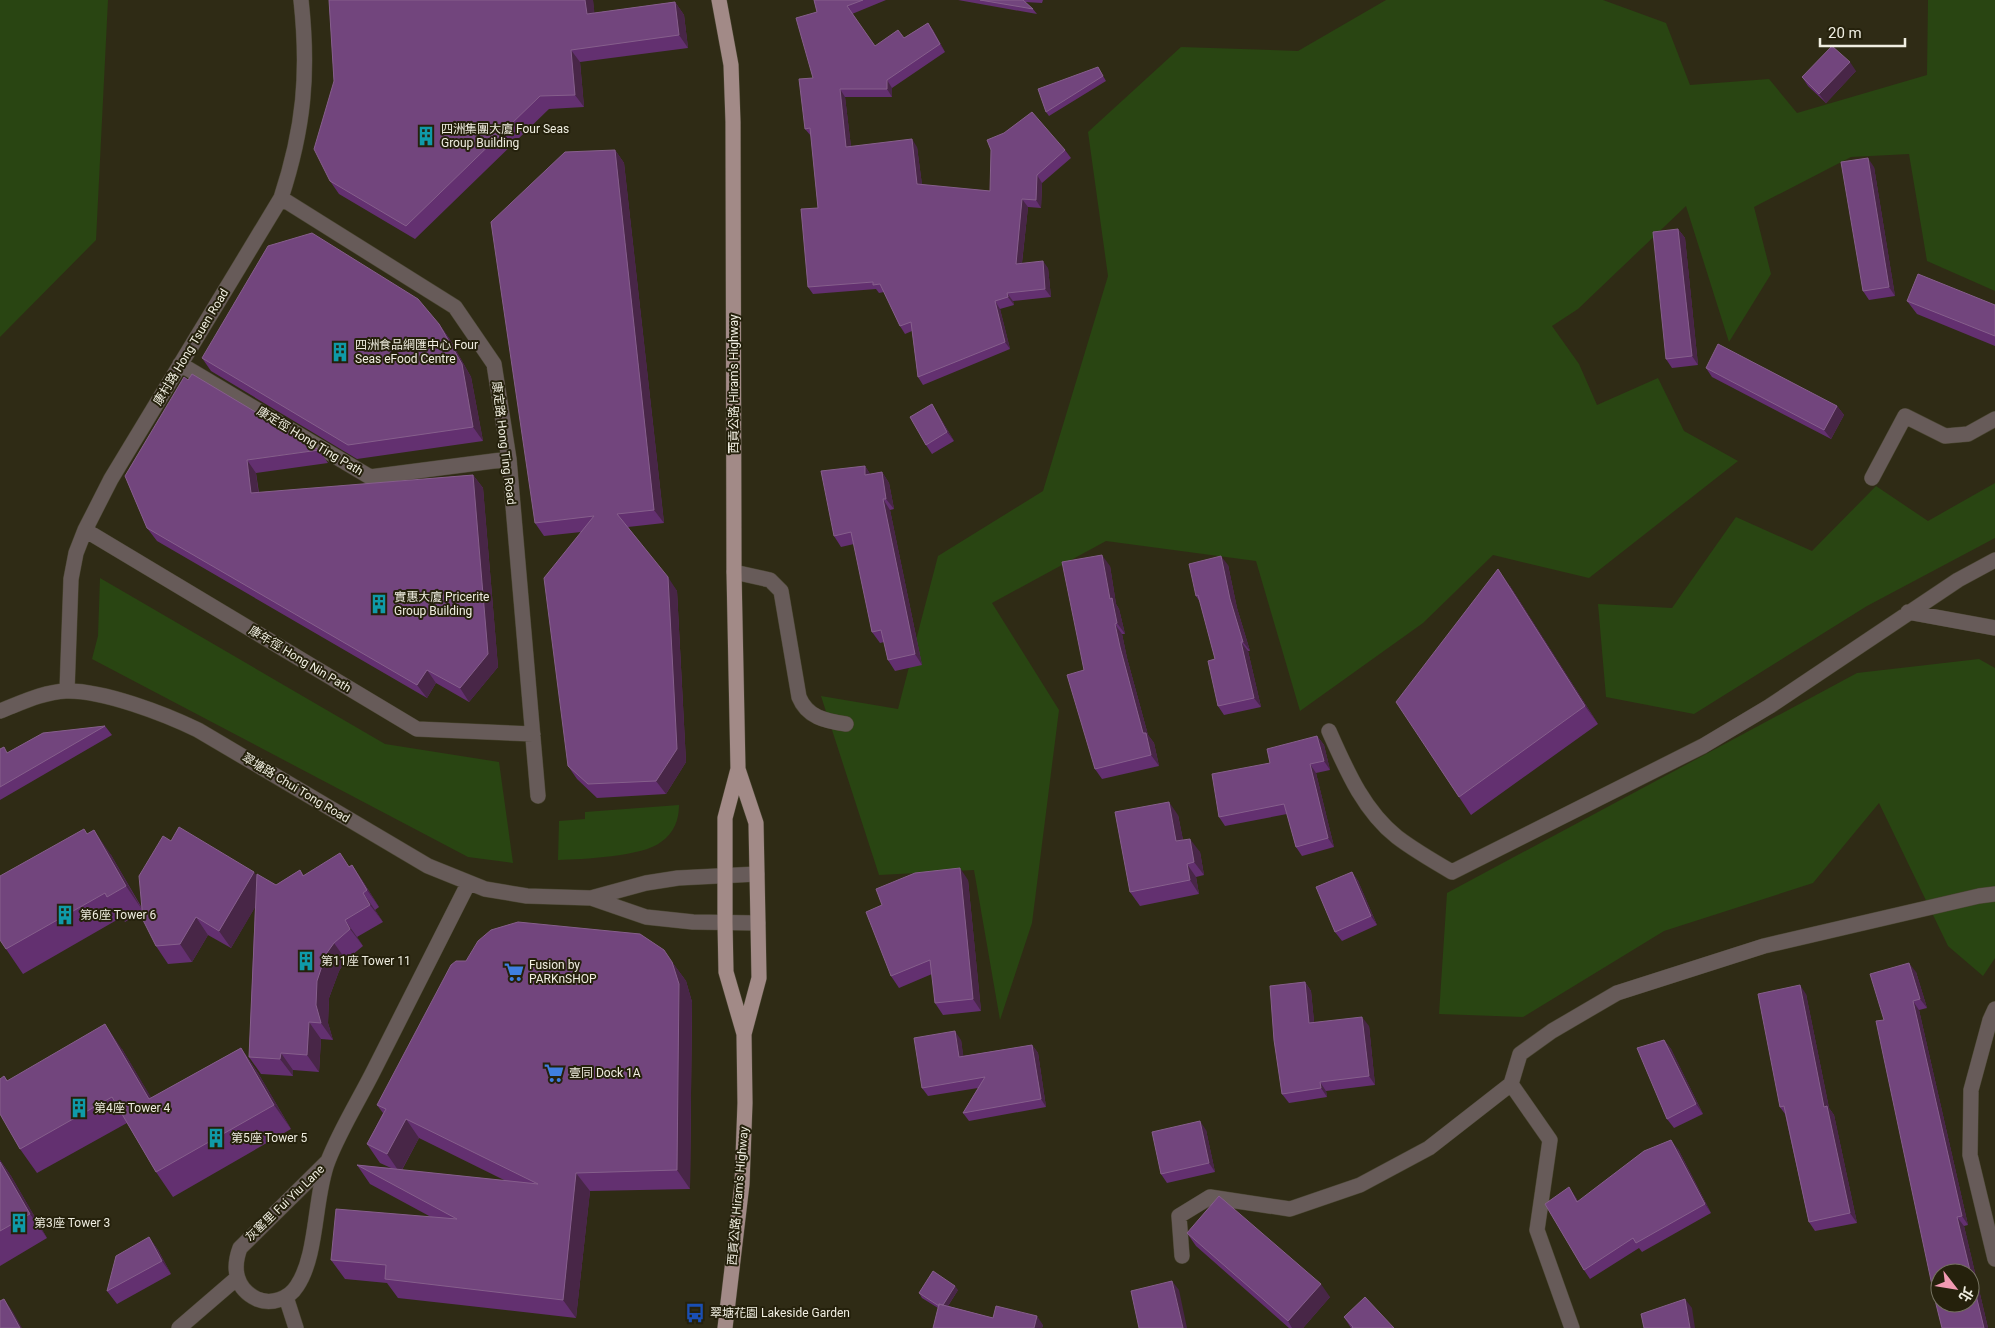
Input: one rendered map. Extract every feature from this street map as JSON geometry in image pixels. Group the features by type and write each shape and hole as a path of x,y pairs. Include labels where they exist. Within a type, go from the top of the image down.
{"main road":[{"name":"西貢公路 Hiram's Highway","path":"719,0 731,65 733,122 734,572 738,769 725,818 726,972 744,1034 745,1103 742,1184 725,1328"},
{"name":"西貢公路 Hiram's Highway","path":"738,769 756,822 759,978 744,1034"}],"street":[{"name":"康村路 Hong Tsuen Road","path":"67,691 71,578 76,553 85,530 111,479 281,198 294,156 302,111 306,72 301,0"},
{"name":"康定路 Hong Ting Road","path":"281,198 455,307 494,364 509,459 538,796"},
{"name":"康定徑 Hong Ting Path","path":"180,364 370,477 509,459"},
{"path":"1872,478 1905,416 1945,436 1968,434 1995,418"},
{"name":"康年徑 Hong Nin Path","path":"85,530 417,729 533,734"},
{"path":"1329,731 1350,777 1368,806 1396,836 1452,872 1703,746 1770,706 1958,580 1995,560"},
{"path":"734,572 770,580 781,590 799,697 803,708 828,722 846,724"},
{"path":"1908,612 1995,628"},
{"name":"翠塘路 Chui Tong Road","path":"0,711 47,694 67,691 118,701 168,716 198,730 428,866 468,884 507,894 591,898 646,917 725,923 758,923"},
{"name":"翠塘路 Chui Tong Road","path":"591,898 646,883 725,874 757,874"},
{"name":"灰窰里 Fui Yiu Lane","path":"286,1297 297,1287 303,1274 327,1162 468,884"},
{"path":"1182,1256 1179,1216 1210,1197 1290,1210 1360,1185 1429,1148 1511,1084 1520,1054 1552,1031 1616,993 1764,946 1979,896 1995,894"},
{"path":"1995,1009 1971,1090 1970,1155 1995,1258"},
{"path":"1511,1084 1550,1140 1538,1230 1572,1328"},
{"name":"灰窰里 Fui Yiu Lane","path":"237,1278 236,1263 243,1244 327,1162"},
{"path":"179,1328 237,1278 244,1291 263,1301 274,1301 286,1297 296,1328"}],"green space":[{"path":"0,0 108,0 96,240 0,337"},
{"path":"1386,0 1603,0 1666,23 1690,85 1769,79 1797,113 1927,75 1928,0 1995,0 1995,291 1927,261 1909,154 1851,157 1754,207 1771,274 1729,342 1686,206 1578,309 1552,326 1579,364 1597,405 1658,378 1684,431 1738,461 1589,578 1493,555 1423,623 1300,711 1256,561 1106,541 992,603 1059,710 1032,923 1000,1020 974,870 879,875 821,696 898,709 938,556 1043,491 1108,276 1088,132 1181,47 1298,51"},
{"path":"1995,483 1995,538 1867,606 1694,714 1606,697 1598,604 1672,608 1736,517 1812,551 1876,486 1928,521"},
{"path":"100,578 385,744 499,762 513,863 468,857 92,659 98,636"},
{"path":"1979,659 1995,668 1995,958 1983,976 1948,946 1879,803 1813,883 1664,931 1523,1017 1439,1014 1447,893 1857,673"},
{"path":"679,805 677,821 672,830 666,838 652,847 626,854 558,860 559,821 585,819 585,812"}],"building":[{"name":"四洲集團大廈 Four Seas Group Building","path":"329,0 585,0 587,14 675,2 679,35 571,50 575,95 540,96 406,226 330,181 314,149 334,81"},
{"path":"814,0 863,0 847,6 875,46 898,30 904,38 928,23 940,44 887,80 887,89 840,89 846,147 912,139 917,184 990,191 991,150 987,140 1004,133 1032,112 1065,150 1037,175 1036,200 1022,199 1016,264 1043,261 1045,289 1007,293 1008,297 995,301 1005,342 918,377 911,322 900,326 880,284 873,285 873,282 808,287 801,209 818,208 810,128 805,129 799,79 813,78 796,18 817,12"},
{"path":"980,0 1023,0 1033,9"},
{"path":"1832,46 1850,62 1819,94 1802,77"},
{"path":"1098,67 1103,76 1046,112 1038,89"},
{"path":"615,150 654,510 617,514 668,577 677,749 656,781 588,784 568,766 544,578 594,516 535,523 491,222 565,152"},
{"path":"1868,158 1889,287 1863,291 1841,162"},
{"path":"1678,229 1692,356 1666,359 1653,232"},
{"name":"四洲食品網匯中心 Four Seas eFood Centre","path":"312,233 418,299 439,324 462,364 473,427 348,445 202,358 268,246"},
{"path":"1918,274 1995,305 1995,336 1907,301"},
{"path":"1718,344 1837,406 1824,430 1706,368"},
{"name":"實惠大廈 Pricerite Group Building","path":"192,374 319,450 247,460 251,493 473,475 488,654 460,688 427,670 417,685 147,528 125,476 184,377 188,380"},
{"path":"932,404 947,432 926,445 910,417"},
{"path":"865,466 865,475 882,472 886,499 883,499 915,654 888,660 881,630 872,632 851,532 834,536 821,471"},
{"path":"1102,555 1110,599 1112,598 1117,623 1115,624 1120,647 1143,733 1146,733 1151,755 1095,769 1067,675 1084,670 1062,562"},
{"path":"1221,556 1230,599 1243,642 1241,642 1254,698 1218,706 1208,661 1215,659 1198,595 1196,596 1189,564"},
{"path":"1498,569 1585,706 1459,797 1396,702"},
{"path":"105,726 0,787 0,749 4,747 7,753 43,733"},
{"path":"1317,736 1324,761 1310,764 1328,838 1296,847 1284,804 1219,817 1212,774 1270,763 1267,749"},
{"path":"1169,802 1176,841 1190,839 1194,862 1187,864 1190,880 1130,892 1115,812"},
{"path":"179,827 254,872 219,931 196,917 180,944 156,946 143,920 139,876 163,836 171,841"},
{"path":"84,829 87,834 94,830 126,886 107,897 105,893 6,949 0,940 0,876"},
{"path":"340,853 349,867 352,865 367,890 363,893 370,905 345,920 350,929 334,943 326,954 317,981 316,1005 321,1023 309,1022 307,1055 281,1053 280,1059 249,1057 257,874 276,885 300,870 303,876"},
{"path":"960,868 973,999 935,1003 930,960 891,976 866,912 882,905 876,889 915,873"},
{"path":"1352,872 1371,916 1335,932 1316,887"},
{"name":"壹同 Dock 1A","path":"518,922 640,934 664,950 672,962 679,984 677,1170 576,1173 563,1300 385,1279 386,1265 331,1260 336,1209 457,1219 357,1165 538,1184 406,1119 387,1154 367,1144 386,1109 377,1105 451,965 456,961 466,961 478,941 491,930"},
{"path":"1909,963 1920,999 1913,1001 1962,1216 1957,1217 1968,1263 1930,1263 1930,1276 1876,1021 1884,1020 1870,974"},
{"path":"1305,982 1309,1023 1362,1017 1369,1076 1320,1082 1321,1088 1282,1094 1274,1040 1270,986"},
{"path":"1800,985 1824,1107 1827,1106 1850,1213 1809,1222 1784,1106 1780,1107 1758,994"},
{"path":"105,1024 149,1099 241,1048 274,1105 156,1172 112,1097 20,1149 0,1114 0,1079 4,1076 7,1081"},
{"path":"955,1031 959,1057 1032,1045 1041,1099 963,1113 985,1077 922,1088 914,1038"},
{"path":"1664,1040 1696,1104 1667,1119 1637,1048"},
{"path":"1200,1121 1209,1163 1161,1174 1152,1132"},
{"path":"1671,1140 1705,1204 1636,1243 1633,1238 1584,1270 1545,1204 1569,1187 1577,1202 1644,1151"},
{"path":"0,1162 30,1214 0,1231"},
{"path":"1219,1196 1321,1284 1288,1321 1187,1233"},
{"path":"149,1237 162,1261 107,1291 116,1256"},
{"path":"933,1271 955,1286 943,1305 939,1304 939,1306 919,1293"},
{"path":"1172,1281 1183,1328 1139,1328 1131,1291"},
{"path":"1365,1297 1394,1328 1352,1328 1344,1317"},
{"path":"4,1299 20,1328 0,1328 0,1301"},
{"path":"1685,1299 1690,1328 1644,1328 1641,1314"},
{"path":"939,1304 993,1318 996,1306 1037,1316 1034,1328 933,1328"},
{"path":"1980,1312 1984,1328 1942,1328 1938,1313"}],"place":[{"name":"四洲集團大廈 Four Seas Group Building","path":"426,136"},
{"name":"四洲食品網匯中心 Four Seas eFood Centre","path":"340,352"},
{"name":"實惠大廈 Pricerite Group Building","path":"379,604"},
{"name":"第6座 Tower 6","path":"65,915"},
{"name":"第11座 Tower 11","path":"306,961"},
{"name":"Fusion by PARKnSHOP","path":"514,972"},
{"name":"壹同 Dock 1A","path":"554,1073"},
{"name":"第4座 Tower 4","path":"79,1108"},
{"name":"第5座 Tower 5","path":"216,1138"},
{"name":"第3座 Tower 3","path":"19,1223"},
{"name":"翠塘花園 Lakeside Garden","path":"695,1313"}]}
